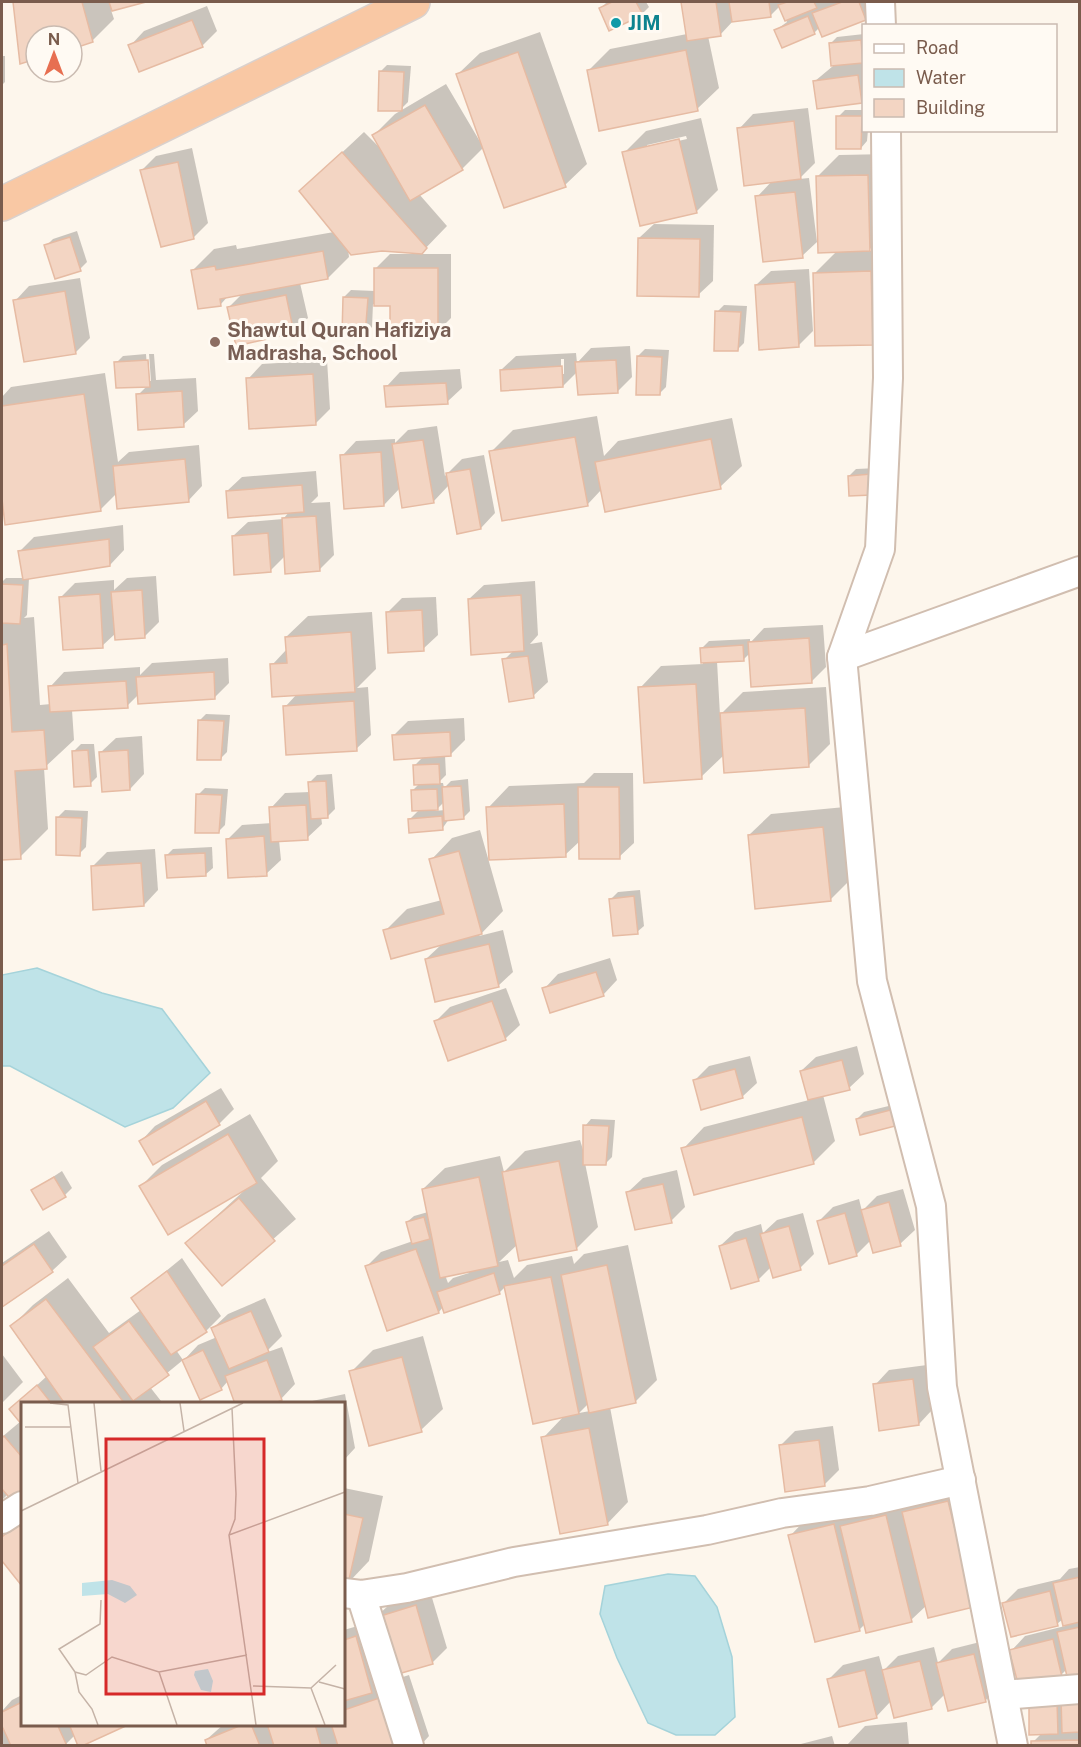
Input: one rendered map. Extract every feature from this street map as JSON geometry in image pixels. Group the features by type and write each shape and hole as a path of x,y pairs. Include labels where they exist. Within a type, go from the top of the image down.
{"highway":[{"path":"2,204 413,2"}],"street":[{"path":"880,2 881,24"},
{"path":"886,132 888,378 880,549 842,657 872,981 930,1206 942,1386 1013,1746"},
{"path":"842,657 1080,571"},
{"path":"410,1746 352,1594 407,1588 514,1562 707,1530 782,1513 870,1501 961,1480"},
{"path":"2,1519 21,1507"},
{"path":"1004,1695 1080,1689"}],"water":[{"path":"37,968 102,993 162,1009 210,1073 173,1108 125,1127 10,1066 2,1066 2,975"},
{"path":"668,1574 695,1576 717,1607 732,1657 735,1717 715,1735 676,1735 648,1723 617,1658 600,1614 605,1586"}],"building":[{"path":"13,2 82,2 93,42 84,45 84,24 24,24 24,63 20,64"},
{"path":"109,2 146,2 112,11"},
{"name":"JIM","path":"612,2 636,2 643,15 609,31 599,8"},
{"path":"681,2 716,2 721,36 687,41"},
{"path":"729,2 769,2 771,17 732,22"},
{"path":"787,2 814,2 817,8 785,21 778,5"},
{"path":"842,2 859,2 866,20 822,37 812,13"},
{"path":"808,16 815,34 782,48 774,30"},
{"path":"192,20 203,47 139,72 128,45"},
{"path":"861,40 862,63 831,66 829,43"},
{"path":"686,50 698,111 599,131 587,70"},
{"path":"518,52 566,187 504,208 456,74"},
{"path":"379,71 404,72 402,111 378,111"},
{"path":"858,75 862,103 817,109 813,81"},
{"path":"425,105 463,170 410,201 372,135"},
{"path":"836,116 862,116 861,149 836,149"},
{"path":"794,121 801,179 744,186 737,128"},
{"path":"679,139 697,213 640,226 622,152"},
{"path":"342,152 427,248 422,254 382,251 351,255 299,191"},
{"path":"178,162 194,239 161,247 140,170"},
{"path":"868,175 870,251 818,253 816,176"},
{"path":"795,192 803,258 763,262 755,196"},
{"path":"70,237 81,271 55,279 44,245"},
{"path":"638,238 700,239 699,297 637,296"},
{"path":"323,251 328,279 220,299 221,306 198,309 191,270 215,266 216,270"},
{"path":"374,268 438,268 438,334 390,334 390,306 374,306"},
{"path":"871,271 873,345 815,346 813,273"},
{"path":"795,282 799,347 759,350 755,285"},
{"path":"65,291 76,354 24,362 13,300"},
{"path":"286,295 294,333 236,346 227,307"},
{"path":"343,297 368,298 365,336 342,335"},
{"path":"715,311 741,312 738,351 714,351"},
{"path":"637,356 662,357 660,395 636,395"},
{"path":"148,360 150,387 116,388 114,362"},
{"path":"616,360 618,393 578,395 575,362"},
{"path":"562,366 563,387 501,391 500,370"},
{"path":"313,374 316,425 249,429 246,378"},
{"path":"446,383 448,404 386,407 384,386"},
{"path":"182,391 184,427 138,430 136,394"},
{"path":"84,394 101,511 5,525 2,499 2,406"},
{"path":"575,437 588,506 502,521 489,451"},
{"path":"711,439 721,489 605,512 595,462"},
{"path":"423,440 434,503 402,508 392,444"},
{"path":"381,452 384,506 344,509 340,455"},
{"path":"185,459 189,502 117,509 113,466"},
{"path":"470,469 481,529 457,534 446,473"},
{"path":"871,474 872,495 849,496 848,476"},
{"path":"302,485 304,512 228,518 226,491"},
{"path":"316,516 320,571 285,574 282,518"},
{"path":"268,533 271,572 234,575 232,536"},
{"path":"109,539 110,566 23,580 18,551"},
{"path":"2,584 23,585 20,624 2,623"},
{"path":"142,590 145,638 115,640 111,592"},
{"path":"100,594 103,648 63,650 59,597"},
{"path":"521,595 524,651 471,655 468,599"},
{"path":"422,610 424,651 388,653 386,612"},
{"path":"351,632 355,692 272,697 270,664 287,663 285,637"},
{"path":"809,638 812,683 751,687 748,642"},
{"path":"7,644 12,732 44,730 47,769 15,771 21,859 2,860 2,645"},
{"path":"743,645 744,661 701,663 700,648"},
{"path":"528,656 534,698 509,702 502,659"},
{"path":"214,672 215,699 138,704 136,677"},
{"path":"126,681 128,708 50,712 48,686"},
{"path":"696,684 702,779 644,783 638,687"},
{"path":"354,701 357,751 286,755 283,706"},
{"path":"805,708 809,767 724,773 720,713"},
{"path":"198,720 224,721 221,760 197,760"},
{"path":"450,732 451,756 394,760 392,735"},
{"path":"88,750 91,786 74,787 72,751"},
{"path":"128,750 130,790 102,792 99,752"},
{"path":"439,764 440,784 414,785 413,765"},
{"path":"326,781 328,818 311,819 308,782"},
{"path":"461,786 464,819 444,821 442,787"},
{"path":"578,787 619,787 620,859 579,859"},
{"path":"437,789 438,810 412,811 411,790"},
{"path":"196,794 222,795 219,833 195,833"},
{"path":"564,804 566,857 489,860 486,807"},
{"path":"306,805 308,840 271,842 269,807"},
{"path":"442,816 443,830 409,833 408,819"},
{"path":"56,817 82,818 80,856 56,855"},
{"path":"823,827 831,901 755,909 748,835"},
{"path":"264,836 267,876 228,878 226,839"},
{"path":"459,851 482,934 391,959 383,930 444,914 429,859"},
{"path":"205,853 206,876 167,878 165,855"},
{"path":"141,863 144,906 93,910 91,866"},
{"path":"634,896 638,934 613,936 609,899"},
{"path":"489,944 499,987 435,1002 425,959"},
{"path":"596,972 604,996 550,1013 542,988"},
{"path":"492,1001 506,1040 448,1061 434,1021"},
{"path":"842,1060 850,1090 808,1100 800,1071"},
{"path":"735,1069 743,1098 701,1110 693,1080"},
{"path":"206,1101 220,1125 153,1165 139,1141"},
{"path":"898,1108 903,1124 860,1135 856,1119"},
{"path":"802,1117 814,1164 694,1195 681,1148"},
{"path":"583,1125 609,1126 606,1165 583,1165"},
{"path":"228,1134 257,1183 168,1235 139,1186"},
{"path":"559,1161 577,1250 519,1261 502,1172"},
{"path":"54,1177 66,1197 43,1210 31,1190"},
{"path":"479,1177 498,1266 440,1278 422,1189"},
{"path":"663,1184 672,1223 635,1230 626,1192"},
{"path":"239,1198 275,1241 222,1286 185,1243"},
{"path":"889,1202 901,1246 873,1253 861,1210"},
{"path":"845,1213 857,1256 829,1264 817,1221"},
{"path":"424,1217 430,1239 412,1244 406,1222"},
{"path":"789,1226 801,1270 773,1278 760,1234"},
{"path":"746,1238 759,1281 731,1289 719,1246"},
{"path":"34,1244 53,1272 2,1307 2,1266"},
{"path":"416,1249 439,1313 387,1331 365,1266"},
{"path":"607,1265 636,1403 589,1413 561,1275"},
{"path":"167,1271 207,1332 171,1355 131,1298"},
{"path":"494,1273 500,1294 444,1313 437,1292"},
{"path":"551,1277 579,1414 533,1424 504,1286"},
{"path":"46,1299 123,1402 64,1402 10,1326"},
{"path":"251,1311 269,1352 229,1369 211,1328"},
{"path":"129,1321 169,1375 133,1401 93,1347"},
{"path":"203,1350 222,1390 200,1400 182,1360"},
{"path":"402,1357 422,1432 369,1446 349,1371"},
{"path":"267,1360 282,1400 278,1402 234,1402 225,1376"},
{"path":"913,1379 919,1425 879,1431 873,1384"},
{"path":"37,1385 50,1402 21,1402 21,1424 9,1409"},
{"path":"589,1428 608,1525 560,1534 541,1437"},
{"path":"4,1436 21,1456 21,1495 13,1502 2,1489 2,1438"},
{"path":"819,1440 825,1486 785,1492 779,1445"},
{"path":"948,1501 974,1607 928,1618 902,1512"},
{"path":"345,1514 363,1518 348,1584 345,1583"},
{"path":"886,1515 912,1622 866,1633 840,1526"},
{"path":"18,1523 21,1528 21,1585 2,1561 2,1537"},
{"path":"834,1524 860,1631 815,1642 788,1535"},
{"path":"1080,1577 1080,1622 1063,1626 1053,1583"},
{"path":"1050,1591 1058,1626 1011,1637 1002,1603"},
{"path":"416,1605 433,1664 391,1676 374,1618"},
{"path":"1080,1627 1080,1678 1068,1681 1057,1632"},
{"path":"356,1636 372,1693 345,1701 345,1640"},
{"path":"1053,1639 1062,1677 1019,1687 1009,1650"},
{"path":"974,1654 986,1702 948,1711 936,1663"},
{"path":"920,1661 932,1709 894,1718 882,1670"},
{"path":"865,1670 877,1718 839,1727 827,1679"},
{"path":"388,1695 404,1746 338,1746 332,1726 345,1726 345,1710"},
{"path":"1061,1698 1080,1698 1080,1732 1062,1733"},
{"path":"1029,1701 1057,1701 1058,1734 1029,1735"},
{"path":"21,1702 21,1726 58,1726 67,1746 11,1746 2,1726 2,1712"},
{"path":"70,1726 126,1726 82,1746 78,1746"},
{"path":"239,1726 252,1726 260,1746 207,1746 205,1740"},
{"path":"268,1726 316,1726 321,1746 274,1746"},
{"path":"1080,1740 1080,1746 1031,1746 1031,1741"}],"place":[{"name":"JIM","path":"616,23"},
{"name":"Shawtul Quran Hafiziya Madrasha, School","path":"215,342"}]}
